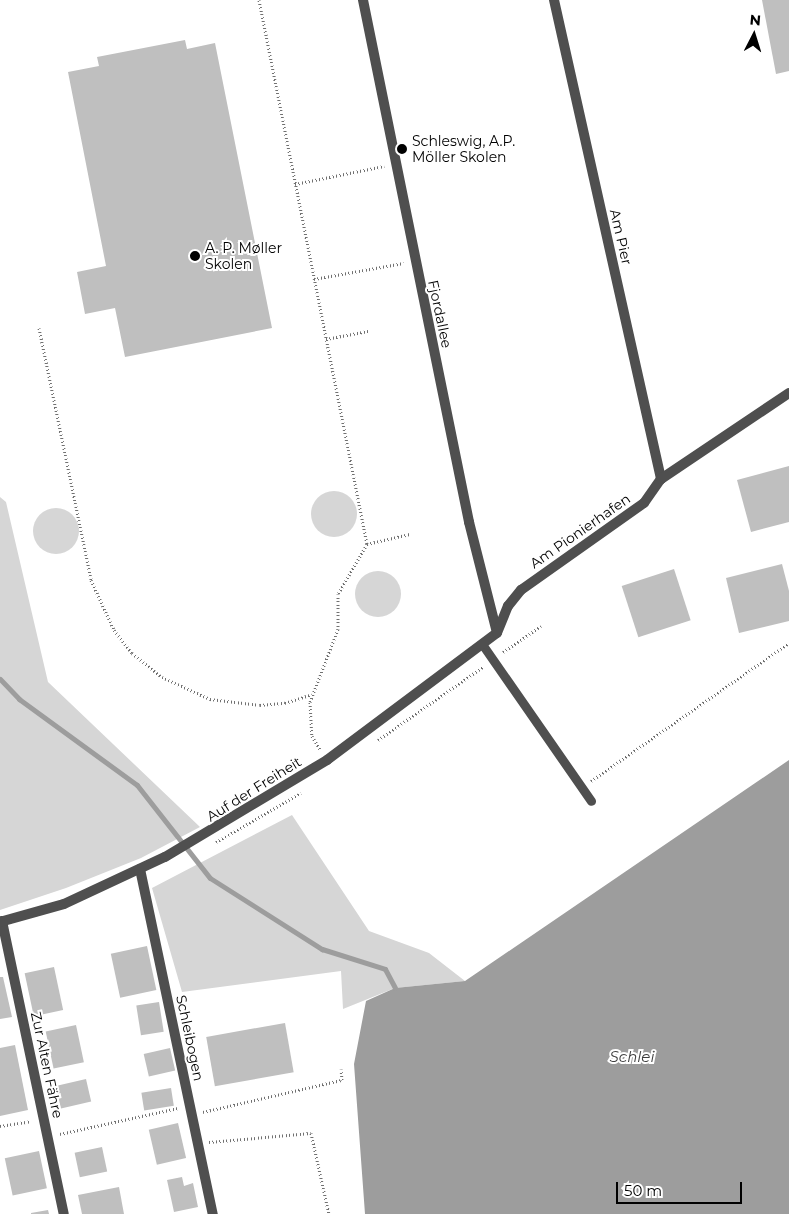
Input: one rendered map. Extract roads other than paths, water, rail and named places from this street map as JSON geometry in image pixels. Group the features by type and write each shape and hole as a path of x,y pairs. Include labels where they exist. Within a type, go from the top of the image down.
{"street":[{"name":"Fjordallee","path":"363,0 414,260 469,522 497,633"},
{"name":"Am Pier","path":"554,0 660,479"},
{"name":"Am Pionierhafen","path":"497,633 508,606 521,590 644,503 660,479 789,393"},
{"name":"Auf der Freiheit","path":"1,921 64,904 165,857 208,833 327,760 497,633"},
{"name":"Schleibogen","path":"140,869 213,1214"},
{"name":"Zur Alten Fähre","path":"1,921 64,1214"}],"lane":[{"path":"482,644 590,801"}],"water":[{"name":"Schlei","path":"789,760 789,1214 365,1214 354,1064 366,1001 395,988 465,981"}],"waterway":[{"path":"0,679 19,699 137,785 210,878 322,949 385,969 395,988"}],"place":[{"name":"Schleswig, A.P. Möller Skolen","path":"402,149"},
{"name":"A. P. Møller Skolen","path":"195,256"}]}
